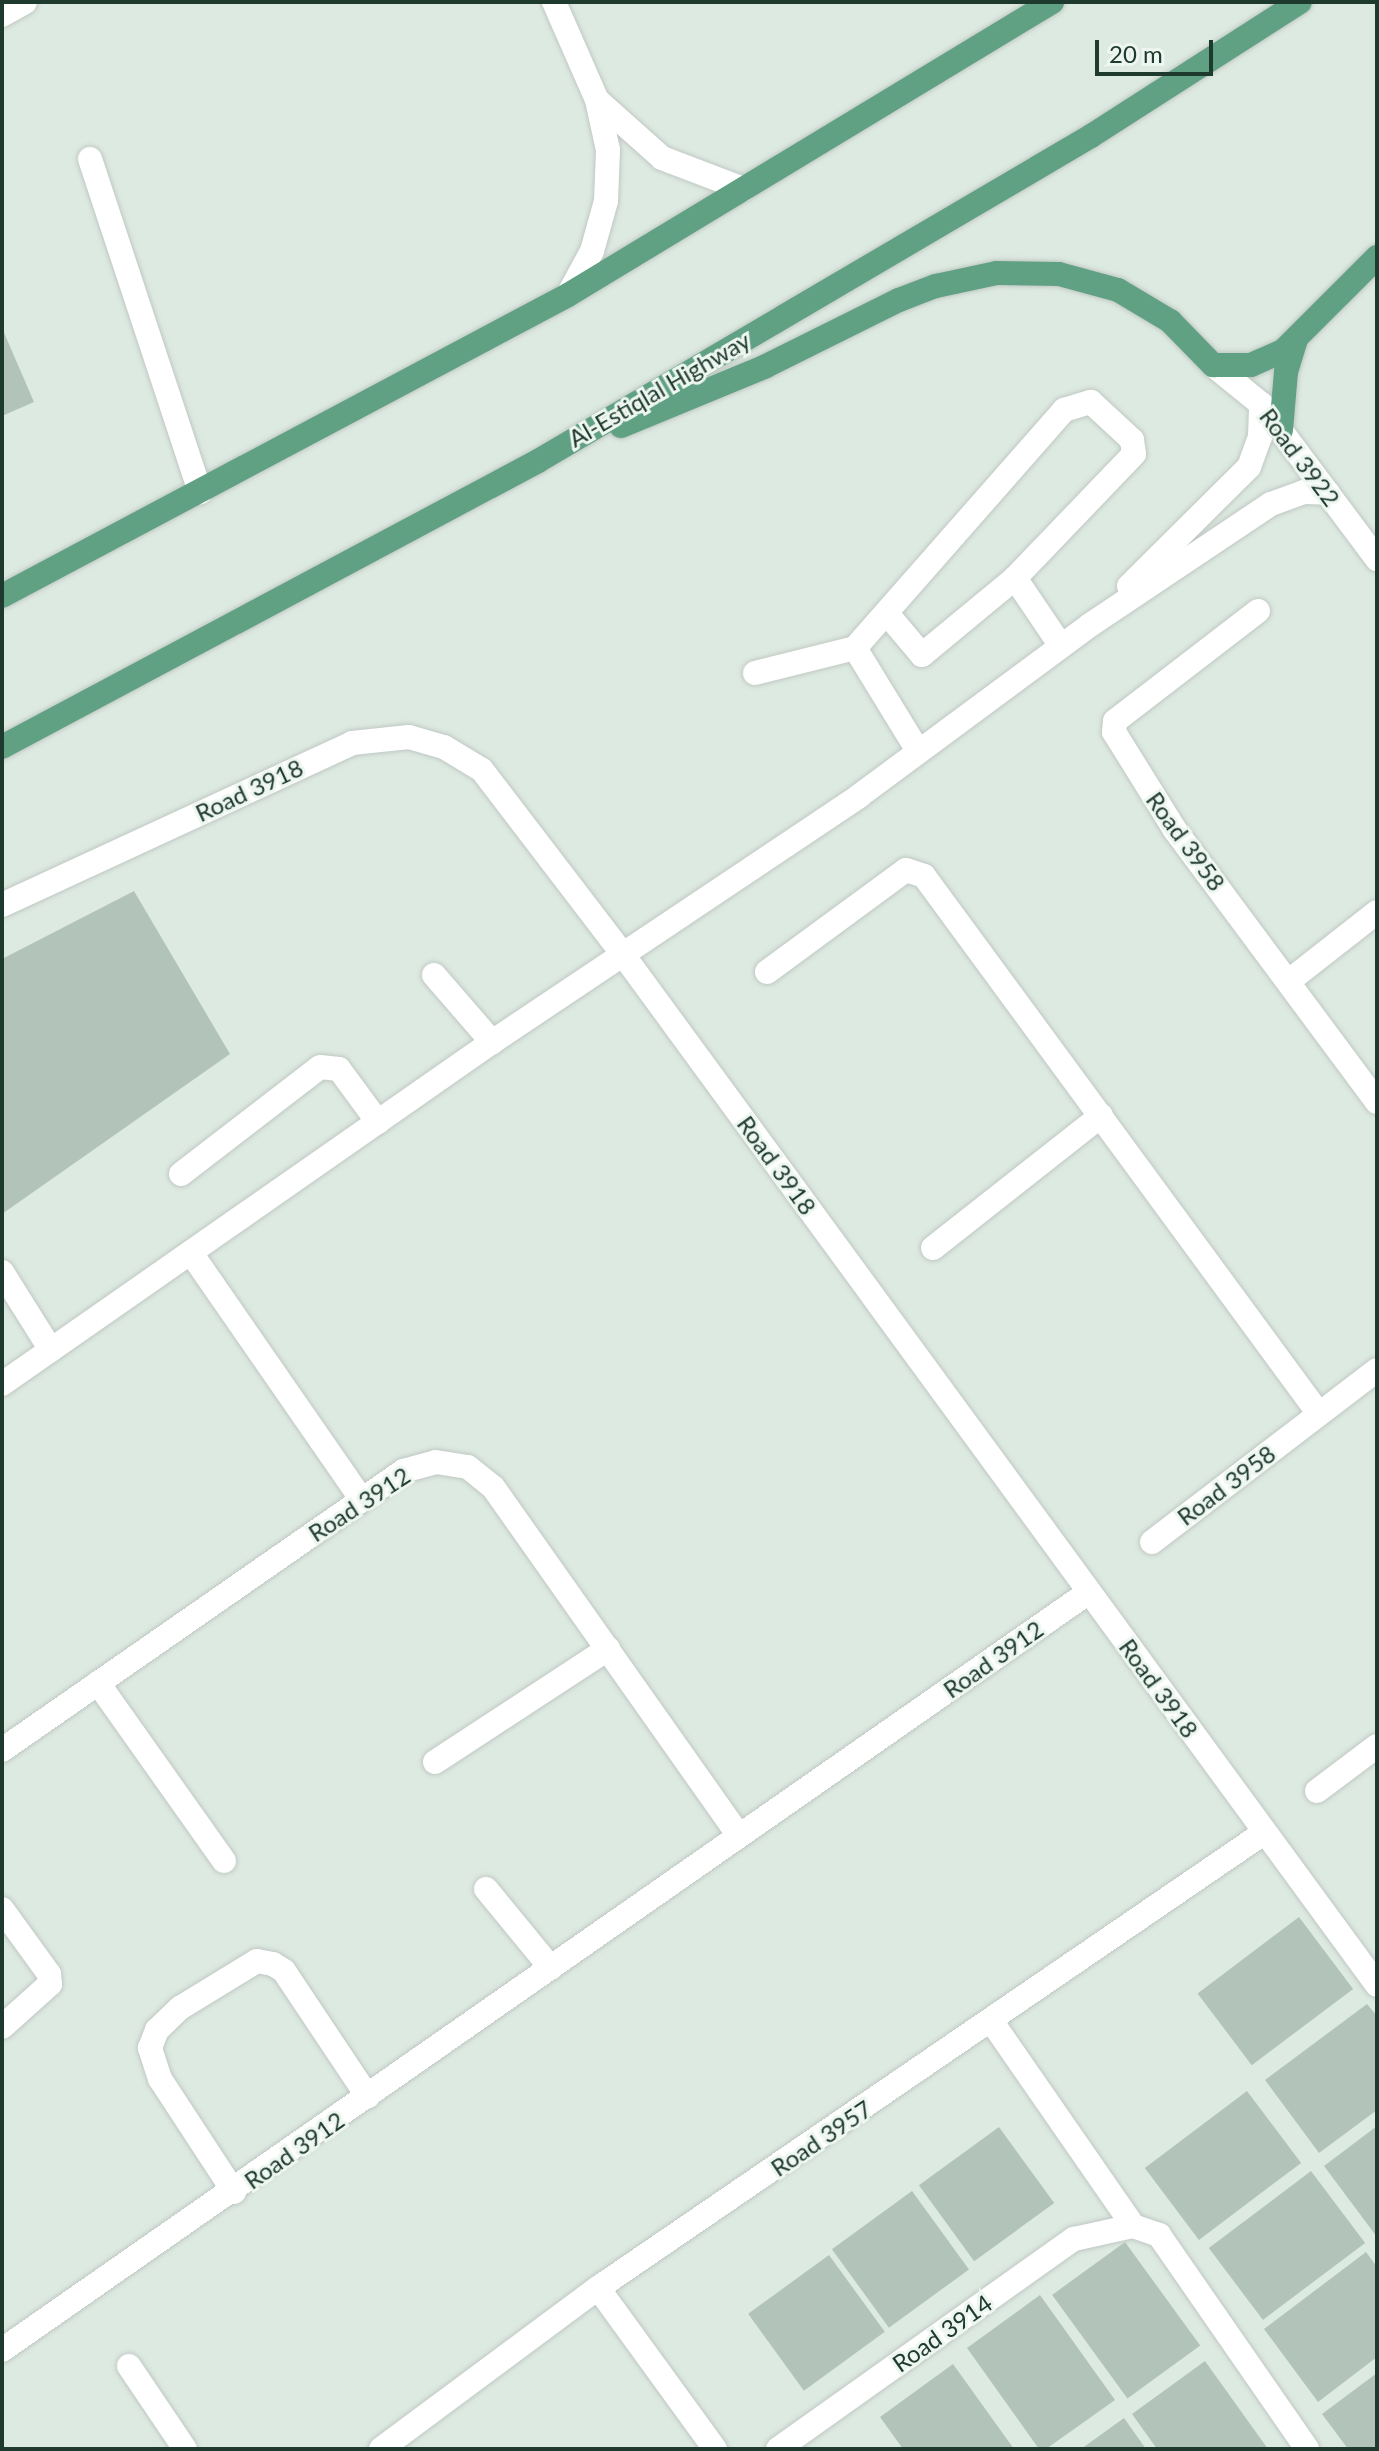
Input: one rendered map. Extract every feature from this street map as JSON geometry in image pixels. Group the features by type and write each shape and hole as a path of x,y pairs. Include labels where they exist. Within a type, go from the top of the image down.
{"main road":[{"path":"2,596 568,295 1052,2"},
{"name":"Al-Estiqlal Highway","path":"2,747 538,461 1091,136 1300,2"},
{"path":"538,461 764,367 899,300 936,286 997,273 1059,274 1118,290 1170,321 1213,365 1269,360 1297,337 1377,257"},
{"path":"1281,430 1286,372 1297,337"}],"street":[{"path":"2,15 25,2"},
{"path":"554,2 597,100 608,150 606,201 592,251 568,295"},
{"path":"597,100 662,158 743,189"},
{"path":"90,159 200,492"},
{"name":"Road 3922","path":"1213,365 1261,404 1377,559"},
{"path":"755,673 855,648 889,616 1064,410 1091,402 1132,440 1134,454 1015,578 922,655 889,616"},
{"path":"1090,625 1249,467 1260,437 1261,404"},
{"path":"2,1384 492,1042 624,956 918,751 1090,625 1271,504 1304,492 1328,493"},
{"path":"1015,578 1061,646"},
{"name":"Road 3958","path":"1258,611 1115,721 1114,732 1175,830 1377,1102"},
{"path":"855,648 918,751"},
{"name":"Road 3918","path":"2,905 352,743 409,737 444,747 482,770 624,956 1377,1985"},
{"path":"767,972 906,870 917,871 1319,1414"},
{"path":"1289,981 1377,912"},
{"path":"434,975 492,1042"},
{"path":"181,1174 320,1067 339,1069 378,1122"},
{"path":"933,1248 1101,1116"},
{"path":"191,1253 362,1500"},
{"path":"2,1272 51,1350"},
{"name":"Road 3958","path":"1152,1542 1377,1370"},
{"name":"Road 3912","path":"2,1750 403,1471 436,1462 468,1467 493,1487 738,1834"},
{"name":"Road 3912","path":"2,2350 234,2192 738,1834 1089,1592"},
{"path":"435,1762 608,1649"},
{"path":"98,1683 224,1861"},
{"path":"1317,1791 1377,1746"},
{"name":"Road 3957","path":"381,2449 598,2288 992,2022 1265,1832"},
{"path":"486,1889 551,1968"},
{"path":"2,1909 49,1974 50,1984 2,2027"},
{"path":"234,2192 160,2079 150,2048 157,2030 180,2008 257,1961 273,1964 284,1971 368,2097"},
{"path":"992,2022 1122,2227 1159,2235 1307,2449"},
{"name":"Road 3914","path":"778,2449 1074,2239 1122,2227"},
{"path":"598,2288 715,2449"},
{"path":"129,2366 185,2449"}],"building":[{"path":"2,328 34,402 2,416"},
{"path":"134,891 230,1054 2,1214 2,959"},
{"path":"1299,1917 1353,1989 1252,2065 1198,1993"},
{"path":"1367,2004 1377,2016 1377,2110 1319,2153 1265,2080"},
{"path":"1247,2091 1301,2163 1199,2240 1145,2168"},
{"path":"1377,2126 1377,2237 1324,2166"},
{"path":"999,2127 1054,2203 974,2261 919,2185"},
{"path":"1311,2171 1365,2243 1263,2320 1209,2248"},
{"path":"912,2191 969,2269 889,2328 832,2249"},
{"path":"1125,2242 1200,2346 1127,2398 1052,2295"},
{"path":"1366,2252 1377,2267 1377,2357 1318,2402 1264,2329"},
{"path":"829,2255 885,2332 804,2391 748,2314"},
{"path":"1040,2295 1115,2400 1046,2449 1039,2449 967,2348"},
{"path":"1205,2361 1268,2449 1157,2449 1132,2414"},
{"path":"953,2364 1014,2449 903,2449 880,2417"},
{"path":"1377,2373 1377,2449 1348,2449 1322,2414"},
{"path":"1124,2418 1146,2449 1081,2449"}]}
